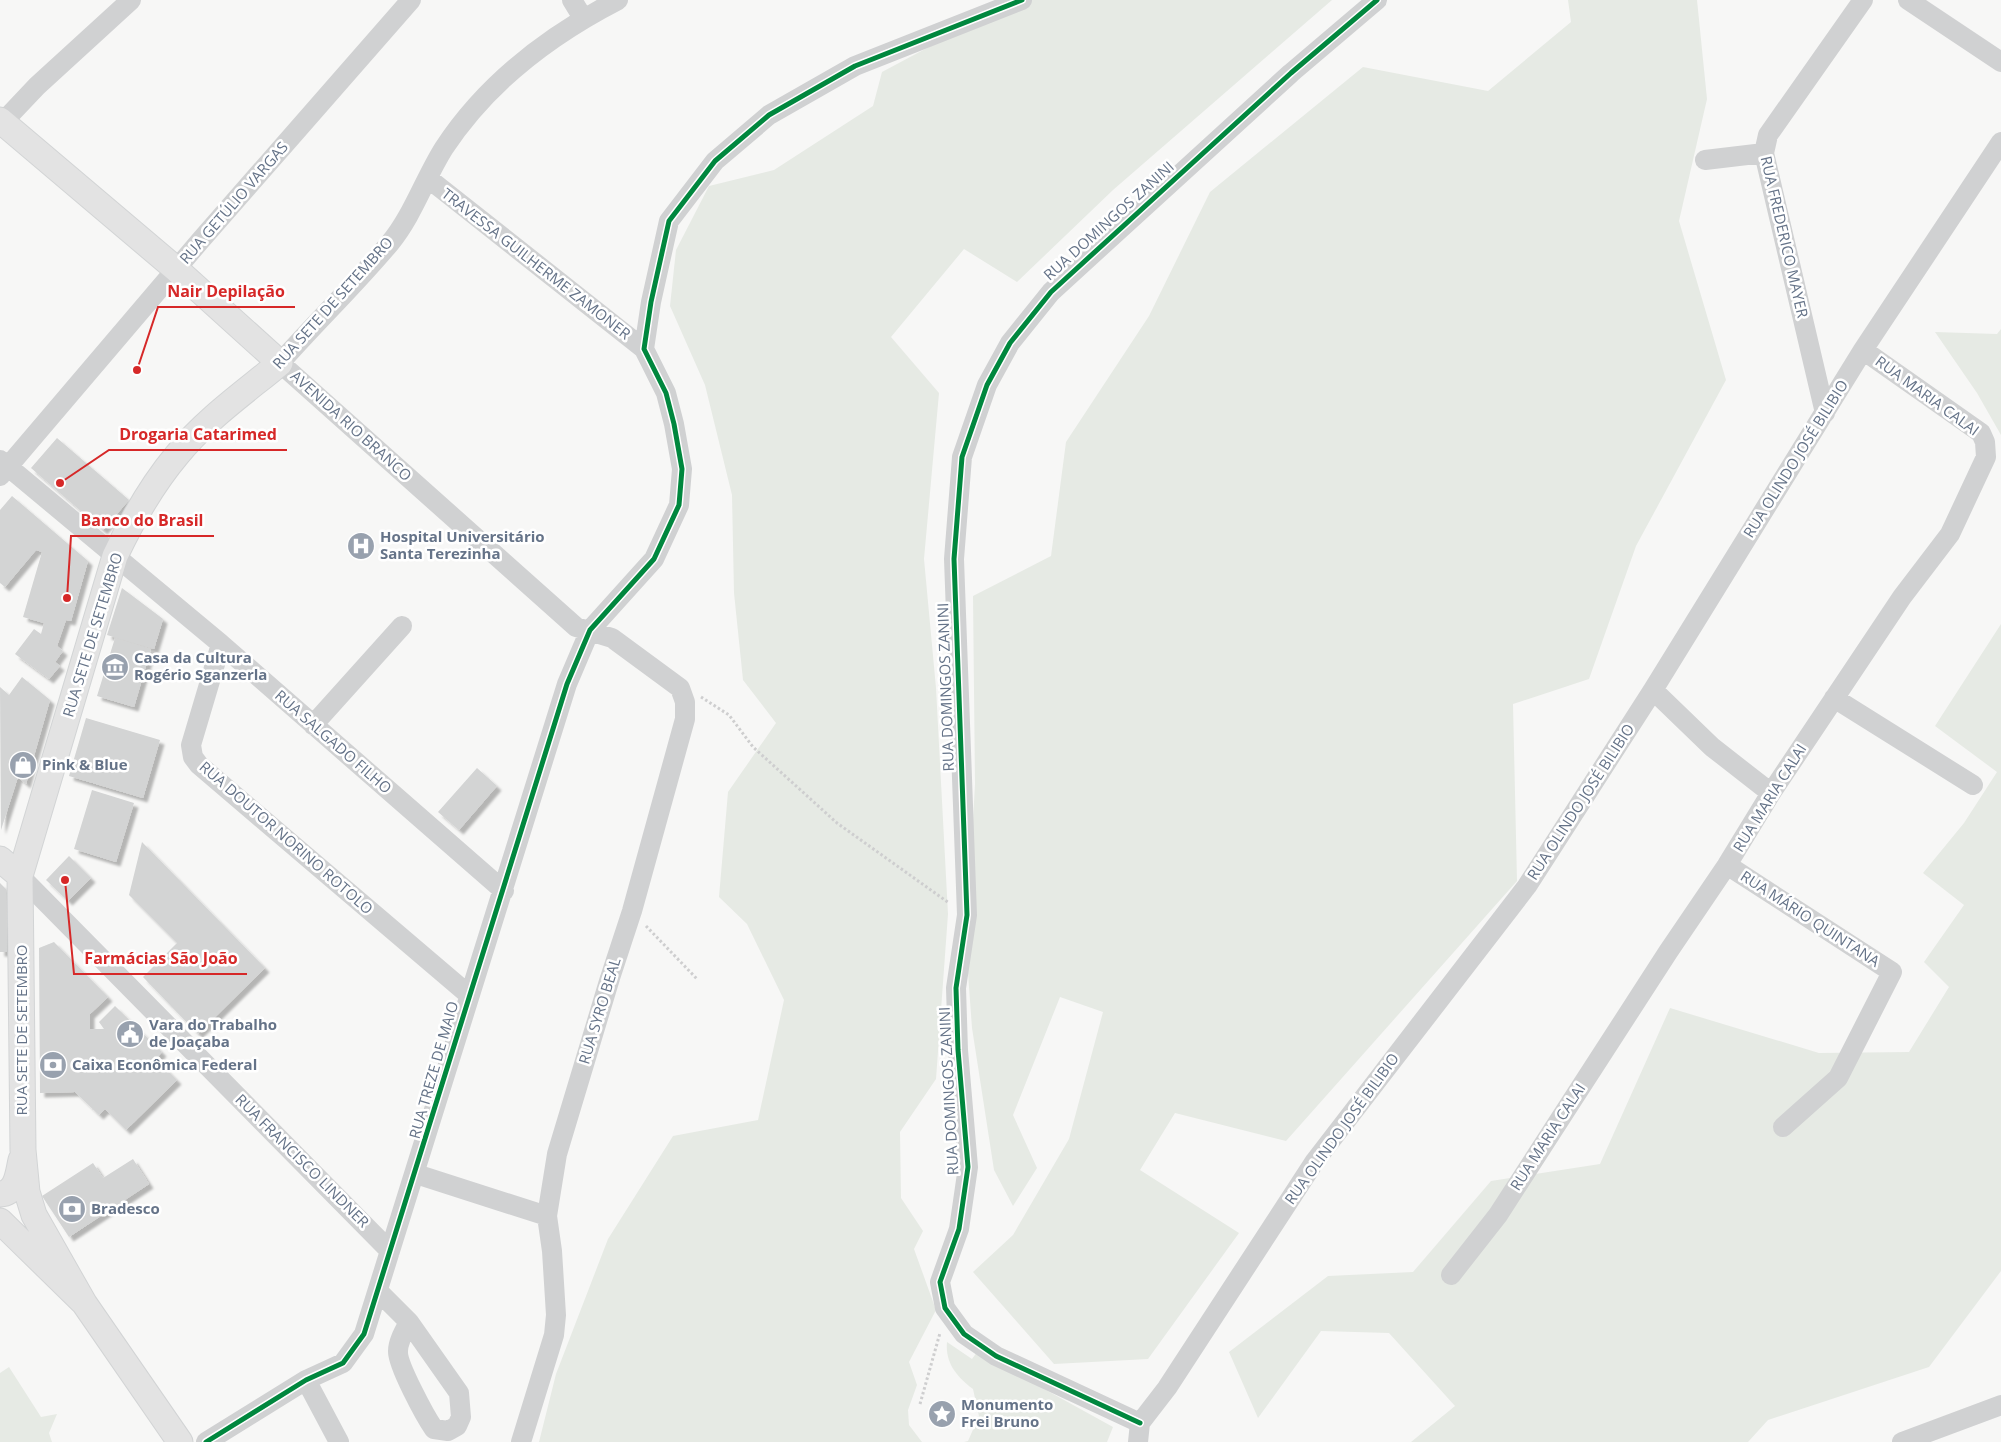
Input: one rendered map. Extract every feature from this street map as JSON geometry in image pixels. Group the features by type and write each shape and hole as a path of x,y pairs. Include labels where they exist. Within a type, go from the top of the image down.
{"main road":[{"name":"AVENIDA RIO BRANCO","path":"1,122 177,270 280,363"},
{"name":"RUA SETE DE SETEMBRO","path":"84,1303 34,1215 27,1192 23,1150 20,876 116,556 132,520 177,454 215,418 280,363"},
{"name":"RUA FRANCISCO LINDNER","path":"0,859 20,876"},
{"path":"0,1194 12,1189 17,1181 23,1150"},
{"path":"34,1215 19,1208 13,1208 0,1222 84,1303 180,1442"}],"street":[{"path":"1,122 37,86 131,0"},
{"name":"RUA GETÚLIO VARGAS","path":"3,468 411,0"},
{"path":"572,0 583,18"},
{"name":"RUA SETE DE SETEMBRO","path":"280,363 391,242 443,150 466,116 498,82 583,18 618,0"},
{"path":"644,349 651,302 669,221 715,161 769,116 855,66 1022,0"},
{"name":"RUA DOMINGOS ZANINI","path":"1139,1432 996,1356 964,1334 945,1308 940,1282 959,1229 968,1166 958,1050 956,988 967,915 954,559 962,457 987,385 1010,343 1051,292 1291,73 1377,0"},
{"name":"RUA FREDERICO MAYER","path":"1825,413 1764,152 1768,135 1864,0"},
{"path":"1908,0 2001,62"},
{"name":"RUA OLINDO JOSÉ BILIBIO","path":"1139,1432 1314,1161 1527,886 1653,690 1863,350 1994,168 2001,142"},
{"path":"1705,160 1764,152"},
{"name":"TRAVESSA GUILHERME ZAMONER","path":"428,179 644,349"},
{"name":"RUA TREZE DE MAIO","path":"206,1442 306,1380 343,1363 353,1352 364,1334 416,1174 469,995 504,890 567,684 590,630 654,560 679,505 682,469 672,416 666,393 644,349"},
{"name":"RUA MARIA CALAI","path":"1451,1275 1498,1215 1668,952 1727,866 1771,792 1902,597 1950,534 1986,457 1985,442 1981,433 1863,350"},
{"name":"AVENIDA RIO BRANCO","path":"280,363 576,626 590,630"},
{"name":"RUA SALGADO FILHO","path":"3,468 116,556 221,644 504,890"},
{"path":"314,725 402,626"},
{"path":"590,630 612,638 680,688"},
{"name":"RUA DOUTOR NORINO ROTOLO","path":"221,644 191,745 193,757 469,995"},
{"name":"RUA SYRO BEAL","path":"521,1442 554,1335 555,1306 547,1216 557,1154 632,911 685,719 685,702 680,688"},
{"path":"1653,690 1712,747 1771,792"},
{"path":"1834,698 1973,785"},
{"name":"RUA MÁRIO QUINTANA","path":"1727,866 1892,972 1838,1078 1783,1127"},
{"name":"RUA FRANCISCO LINDNER","path":"20,876 390,1250"},
{"path":"416,1174 547,1216"},
{"path":"378,1291 410,1322 459,1393 461,1417 457,1426 448,1431 434,1429 426,1417 400,1361 398,1351 410,1322"},
{"path":"306,1380 339,1442"},
{"path":"1902,1442 2001,1405"}],"path":[{"path":"680,688 698,695 729,715 753,747 837,823 967,915"},
{"path":"632,911 698,980"},
{"path":"920,1404 936,1355 945,1308"}],"shaded area":[{"path":"1017,0 1332,0 1113,190 1017,282 964,249 891,337 939,393 924,559 936,688 948,914 936,1079 900,1132 901,1198 923,1231 914,1249 936,1310 909,1362 917,1385 908,1410 909,1425 922,1442 539,1442 556,1374 608,1239 673,1136 758,1120 784,1000 747,924 719,897 728,792 776,723 743,680 734,593 732,495 705,385 670,306 676,250 709,186 774,170 873,106 882,72"},
{"path":"1568,0 1697,0 1707,99 1679,221 1726,380 1636,546 1589,679 1513,704 1517,881 1286,1141 1175,1113 1140,1170 1239,1233 1148,1359 1054,1364 973,1272 1013,1235 1069,1139 1103,1012 1060,997 1013,1115 1037,1168 1013,1206 994,1170 972,1028 966,946 975,784 973,596 1051,556 1066,442 1149,316 1210,192 1363,67 1488,91 1571,22"},
{"path":"2001,329 2001,435 1977,393 1935,332 1997,334"},
{"path":"2001,624 2001,1271 1929,1367 1768,1420 1748,1442 1411,1442 1455,1406 1389,1333 1321,1331 1258,1418 1229,1352 1328,1276 1413,1272 1491,1181 1600,1164 1670,1008 1819,1053 1909,1052 1949,987 1924,962 1964,905 1923,873 1964,823 1997,772 1935,726"},
{"path":"947,1342 972,1359 977,1352 1113,1427 1107,1442 964,1442 968,1441 979,1416 973,1389 962,1380 950,1363"},
{"path":"9,1367 41,1417 57,1414 49,1433 52,1442 0,1442 0,1373"}],"building":[{"path":"57,438 129,500 103,530 31,468"},
{"path":"12,496 88,561 71,621 66,620 57,646 63,651 55,662 60,666 49,679 15,654 34,629 41,634 44,623 23,617 42,552 36,550 5,587 0,583 0,510"},
{"path":"122,588 163,619 154,649 107,635"},
{"path":"115,638 151,649 134,707 97,696"},
{"path":"22,677 50,700 26,784 18,777 1,830 0,687 9,695"},
{"path":"86,718 160,740 143,798 69,776"},
{"path":"477,768 497,786 459,830 438,812"},
{"path":"92,790 134,803 116,862 74,849"},
{"path":"142,842 265,968 198,1034 143,977 177,943 129,895"},
{"path":"69,856 91,878 68,901 46,880"},
{"path":"0,883 6,889 7,952 0,952"},
{"path":"54,942 108,997 90,1014 90,1029 104,1029 99,1022 115,1006 162,1052 156,1059 177,1080 126,1130 105,1109 99,1115 75,1092 40,1093 39,948"},
{"path":"133,1159 149,1184 69,1237 42,1196 93,1163 103,1178"}],"cycle path":[{"path":"206,1442 306,1380 343,1363 364,1334 567,684 590,630 654,559 679,505 682,469 674,424 666,393 644,349 651,302 669,221 715,161 769,115 855,66 1022,0"},
{"path":"1140,1423 996,1356 964,1334 945,1308 940,1282 959,1229 968,1167 958,1050 956,988 967,915 954,559 962,457 987,385 1010,343 1051,292 1291,73 1377,0"}],"place":[{"name":"Nair Depilação","path":"137,370"},
{"name":"Drogaria Catarimed","path":"60,483"},
{"name":"Hospital Universitário Santa Terezinha","path":"361,546"},
{"name":"Banco do Brasil","path":"67,598"},
{"name":"Casa da Cultura Rogério Sganzerla","path":"115,667"},
{"name":"Pink & Blue","path":"23,765"},
{"name":"Farmácias São João","path":"65,880"},
{"name":"Vara do Trabalho de Joaçaba","path":"130,1034"},
{"name":"Caixa Econômica Federal","path":"53,1065"},
{"name":"Bradesco","path":"72,1209"},
{"name":"Monumento Frei Bruno","path":"942,1414"}]}
